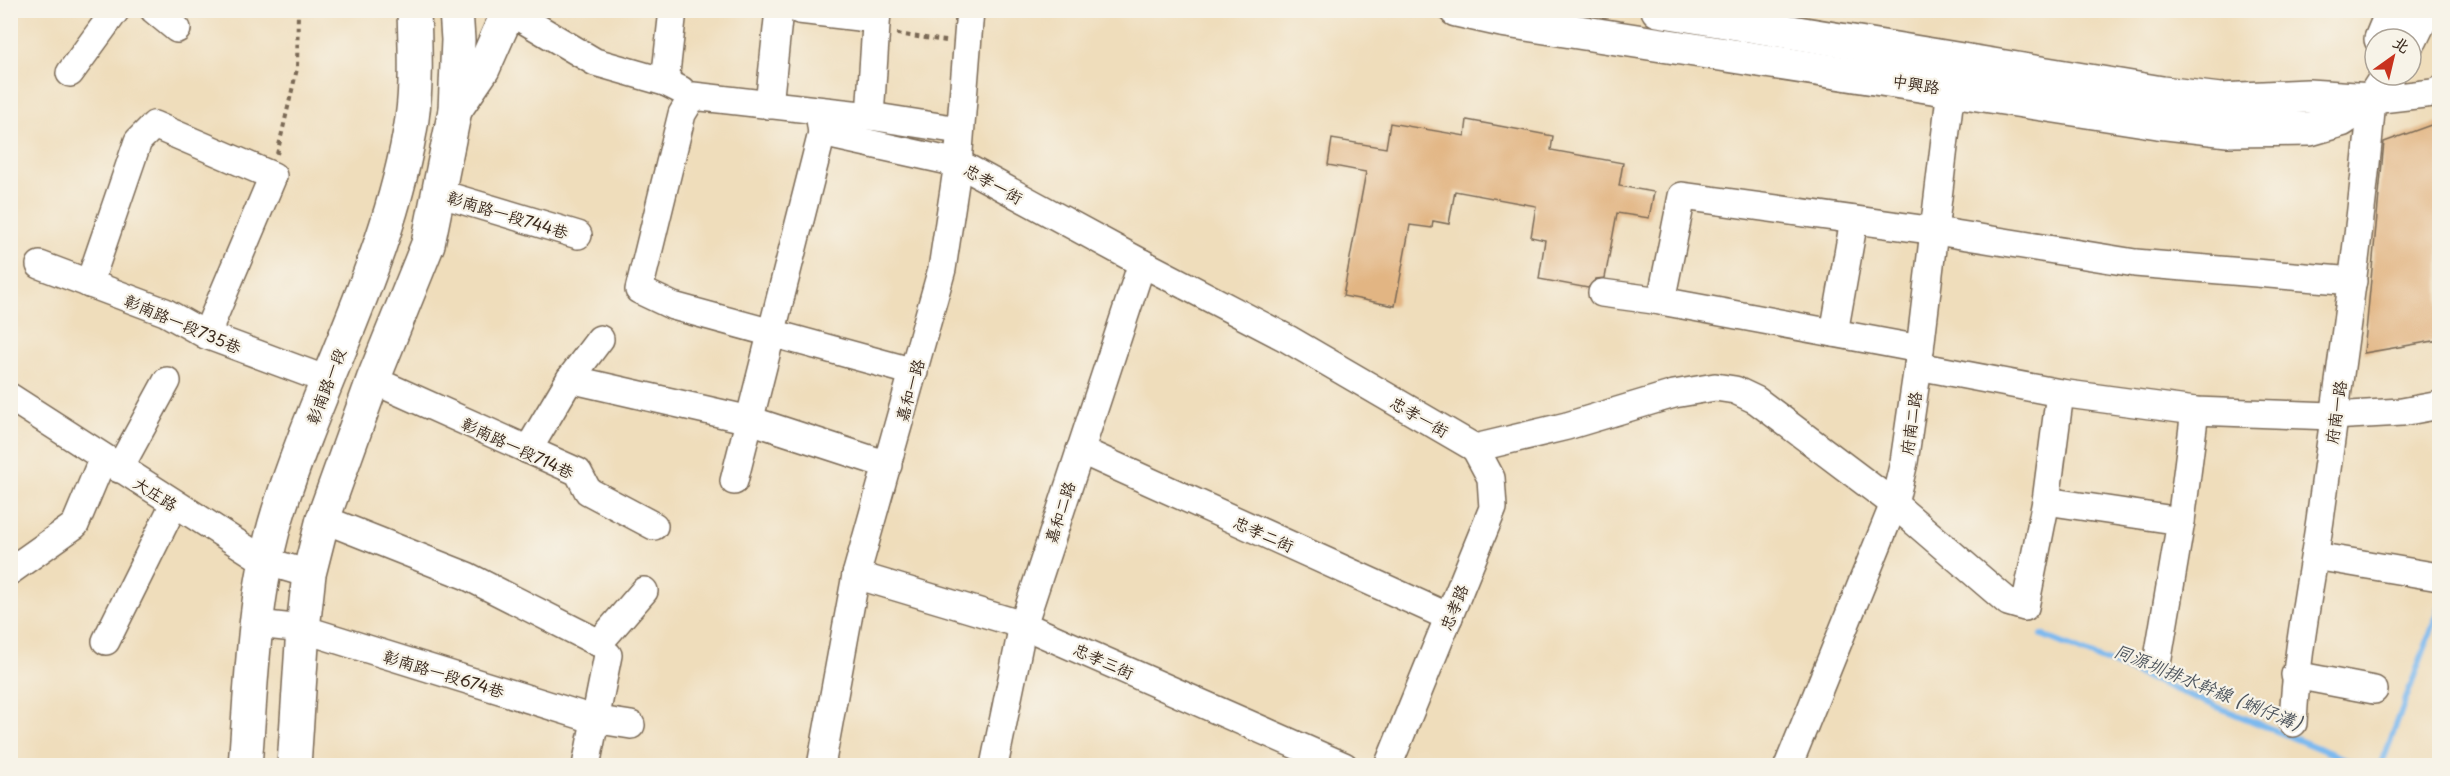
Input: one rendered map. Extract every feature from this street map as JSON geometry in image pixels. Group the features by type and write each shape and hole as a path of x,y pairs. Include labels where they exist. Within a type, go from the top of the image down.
{"main road":[{"name":"彰南路一段","path":"245,765 256,624 265,561 279,509 379,250 400,174 412,118 414,10"},
{"path":"294,765 309,574 323,519 373,380 428,244 455,110 458,40 456,10"},
{"name":"中興路","path":"1456,10 1956,75 2160,108 2220,100 2308,96 2380,87"},
{"name":"中興路","path":"1658,10 1956,75"},
{"path":"2386,27 2393,10"},
{"path":"2417,27 2425,10"},
{"path":"455,110 483,69 509,11"}],"street":[{"path":"70,73 116,10"},
{"path":"154,10 177,28"},
{"path":"665,82 673,10"},
{"path":"769,105 779,10"},
{"path":"800,10 876,20 870,116"},
{"name":"嘉和一路","path":"822,765 856,575 942,269 958,163 970,10"},
{"path":"509,11 595,62 665,82 693,96 769,105 821,123 870,116 959,130"},
{"name":"府南二路","path":"1788,765 1894,504 1904,462 1956,75"},
{"path":"2380,87 2433,93 2439,90"},
{"name":"府南一路","path":"2293,723 2295,675 2315,556 2380,87"},
{"path":"693,96 682,114 639,290 673,306 914,372"},
{"path":"734,481 772,333 821,123"},
{"name":"忠孝一街","path":"821,123 958,163 1288,339 1474,448"},
{"path":"89,284 138,141 154,125 273,176 206,335"},
{"name":"彰南路一段744巷","path":"438,193 578,235"},
{"path":"1661,301 1682,196 1936,231 2135,263 2353,281"},
{"path":"1834,333 1854,220"},
{"name":"嘉和二路","path":"994,765 1023,625 1142,263"},
{"name":"彰南路一段735巷","path":"40,265 165,312 206,335 327,380"},
{"path":"1602,293 1661,301 1834,333 1919,358 2060,393 2195,411 2331,416 2334,414 2402,412 2439,405"},
{"path":"528,450 570,379 600,339"},
{"path":"570,379 750,420 888,465"},
{"name":"彰南路一段714巷","path":"373,380 578,472 588,491 654,526"},
{"path":"10,571 75,525 111,463 167,381"},
{"path":"1474,448 1567,426 1674,394 1715,387 1735,390 1756,400 1894,504 2008,602 2025,607 2046,501 2060,393"},
{"name":"大庄路","path":"10,398 265,561 309,574"},
{"path":"2158,658 2181,521 2195,411"},
{"name":"忠孝路","path":"1388,765 1493,508 1491,478 1474,448"},
{"name":"忠孝二街","path":"1080,450 1449,616"},
{"path":"2046,501 2181,521"},
{"path":"106,641 174,504"},
{"path":"323,519 467,576 599,643 644,591"},
{"path":"2315,556 2433,576"},
{"name":"忠孝三街","path":"856,575 1023,625 1344,765"},
{"name":"彰南路一段674巷","path":"256,624 303,629 593,719 631,724"},
{"path":"586,765 593,719 608,656"},
{"path":"2295,675 2374,690"}],"path":[{"path":"273,176 297,69 298,10"},
{"path":"876,20 967,44"}],"building":[{"path":"1467,120 1553,136 1551,150 1623,163 1619,186 1654,192 1649,218 1617,213 1605,278 1596,279 1588,288 1539,279 1545,240 1531,237 1536,206 1455,191 1449,224 1433,221 1432,228 1410,225 1395,306 1343,296 1366,172 1328,165 1332,139 1386,148 1390,123 1465,136"},
{"path":"2439,122 2439,340 2364,353 2384,142"}],"waterway":[{"name":"同源圳排水幹線 (蜊仔溝)","path":"2381,766 2440,607"},
{"name":"同源圳排水幹線 (蜊仔溝)","path":"2042,635 2362,766"}]}
